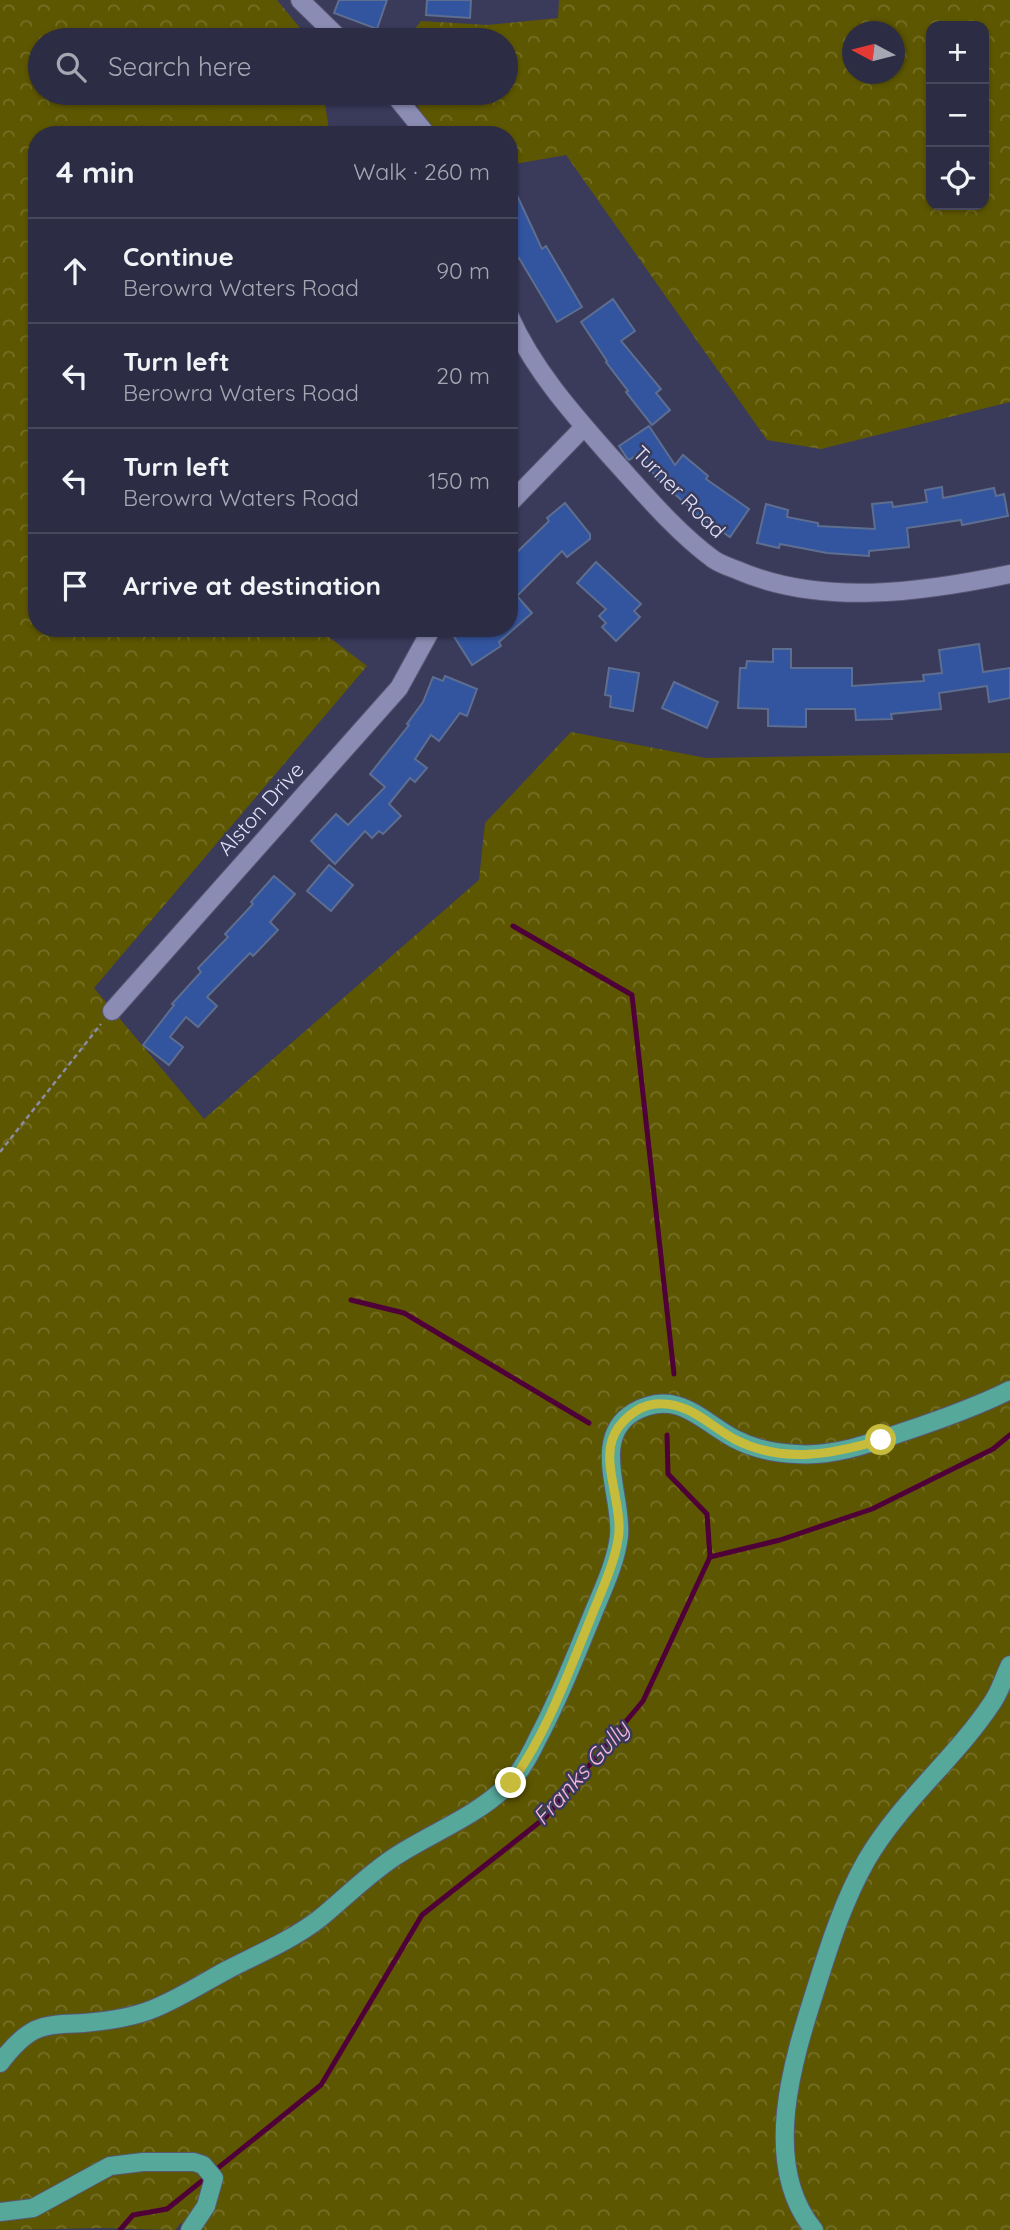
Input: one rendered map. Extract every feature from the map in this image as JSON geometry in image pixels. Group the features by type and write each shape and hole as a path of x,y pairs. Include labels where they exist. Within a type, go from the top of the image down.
{"main road":[{"path":"0,2063 11,2048 35,2030 52,2025 113,2020 152,2009 295,1935 318,1920 396,1856 479,1810 511,1783 526,1762 555,1708 611,1567 619,1538 619,1511 611,1470 611,1441 620,1423 634,1413 652,1405 673,1404 694,1411 736,1440 763,1450 798,1455 838,1452 881,1440 959,1413 1010,1390"},
{"path":"814,2230 797,2201 788,2174 785,2130 789,2087 797,2048 833,1936 866,1861 895,1819 972,1731 994,1700 1010,1664"},
{"path":"0,2212 33,2208 110,2166 194,2162 209,2172 206,2206 190,2230"}],"street":[{"path":"300,0 329,28"},
{"path":"403,105 420,126"},
{"name":"Turner Road","path":"518,332 539,370 584,427 643,493 715,560 781,586 828,592 874,592 958,584 1010,574"},
{"path":"518,495 584,427"},
{"name":"Alston Drive","path":"112,1010 399,688 427,637"}],"path":[{"path":"0,1152 112,1010"}],"green space":[{"path":"0,0 277,0 300,28 28,28 28,105 325,105 328,126 28,126 28,637 329,637 367,666 94,988 204,1119 479,880 485,823 571,732 706,758 1010,753 1010,2230 192,2230 181,2223 175,2230 0,2230"},
{"path":"559,0 1010,0 1010,402 821,449 767,440 566,155 518,163 518,126 424,126 418,105 518,105 518,28 415,28 421,21 487,25 558,18"}],"building":[{"path":"339,0 387,0 377,28 334,13"},
{"path":"427,0 471,0 470,18 426,15"},
{"path":"518,197 542,249 546,246 582,307 557,322 519,258"},
{"path":"613,299 635,331 621,341 661,389 656,393 670,410 652,425 626,392 628,391 581,322"},
{"path":"649,426 675,465 683,455 708,476 706,479 749,509 730,537 691,511 692,509 657,479 640,453 629,460 627,458 619,446"},
{"path":"942,487 943,498 994,488 996,496 1004,494 1008,516 962,525 961,520 907,528 909,547 869,551 869,556 827,553 780,544 779,548 757,543 766,504 788,510 787,517 818,523 818,526 875,529 872,504 892,502 893,507 927,502 925,490"},
{"path":"565,503 590,534 590,539 567,557 562,551 518,595 518,551 549,521 547,518"},
{"path":"596,562 641,604 634,611 640,617 616,641 602,627 606,623 599,616 606,609 577,583"},
{"path":"518,597 532,613 518,625"},
{"path":"454,637 505,637 499,642 501,646 472,665"},
{"path":"979,644 983,672 1010,668 1010,698 989,702 987,686 939,693 941,709 891,714 892,719 856,720 855,709 806,709 806,727 768,726 768,709 738,708 740,668 746,668 747,661 773,662 773,649 791,649 791,668 852,668 852,686 924,681 923,675 942,673 939,650"},
{"path":"609,668 639,673 633,711 610,707 611,696 605,695"},
{"path":"445,676 477,689 467,716 460,713 439,741 431,735 415,759 427,768 415,782 410,778 389,804 401,816 383,834 379,831 372,838 365,831 335,864 311,841 336,814 348,825 385,787 370,774 409,725 407,724 423,702 433,677 443,681"},
{"path":"674,682 718,702 707,728 662,708"},
{"path":"329,865 353,885 331,911 307,891"},
{"path":"274,876 295,894 270,922 278,930 253,956 250,953 207,997 217,1006 198,1027 186,1017 170,1037 183,1047 169,1065 143,1045 174,1005 172,1004 201,972 198,968 228,937 225,934"}],"waterway":[{"path":"513,926 632,995 674,1374"},
{"path":"351,1300 404,1313 589,1423"},
{"path":"667,1435 668,1474 707,1514 710,1557"},
{"name":"Franks Gully","path":"120,2230 133,2215 167,2209 321,2085 422,1915 546,1817 643,1701 710,1557 780,1540 872,1509 993,1449 1010,1435"}],"route":[{"path":"511,1783 526,1762 555,1708 611,1567 619,1538 619,1511 611,1470 611,1441 620,1423 652,1405 673,1404 694,1411 736,1440 763,1450 798,1455 838,1452 881,1440"}]}
